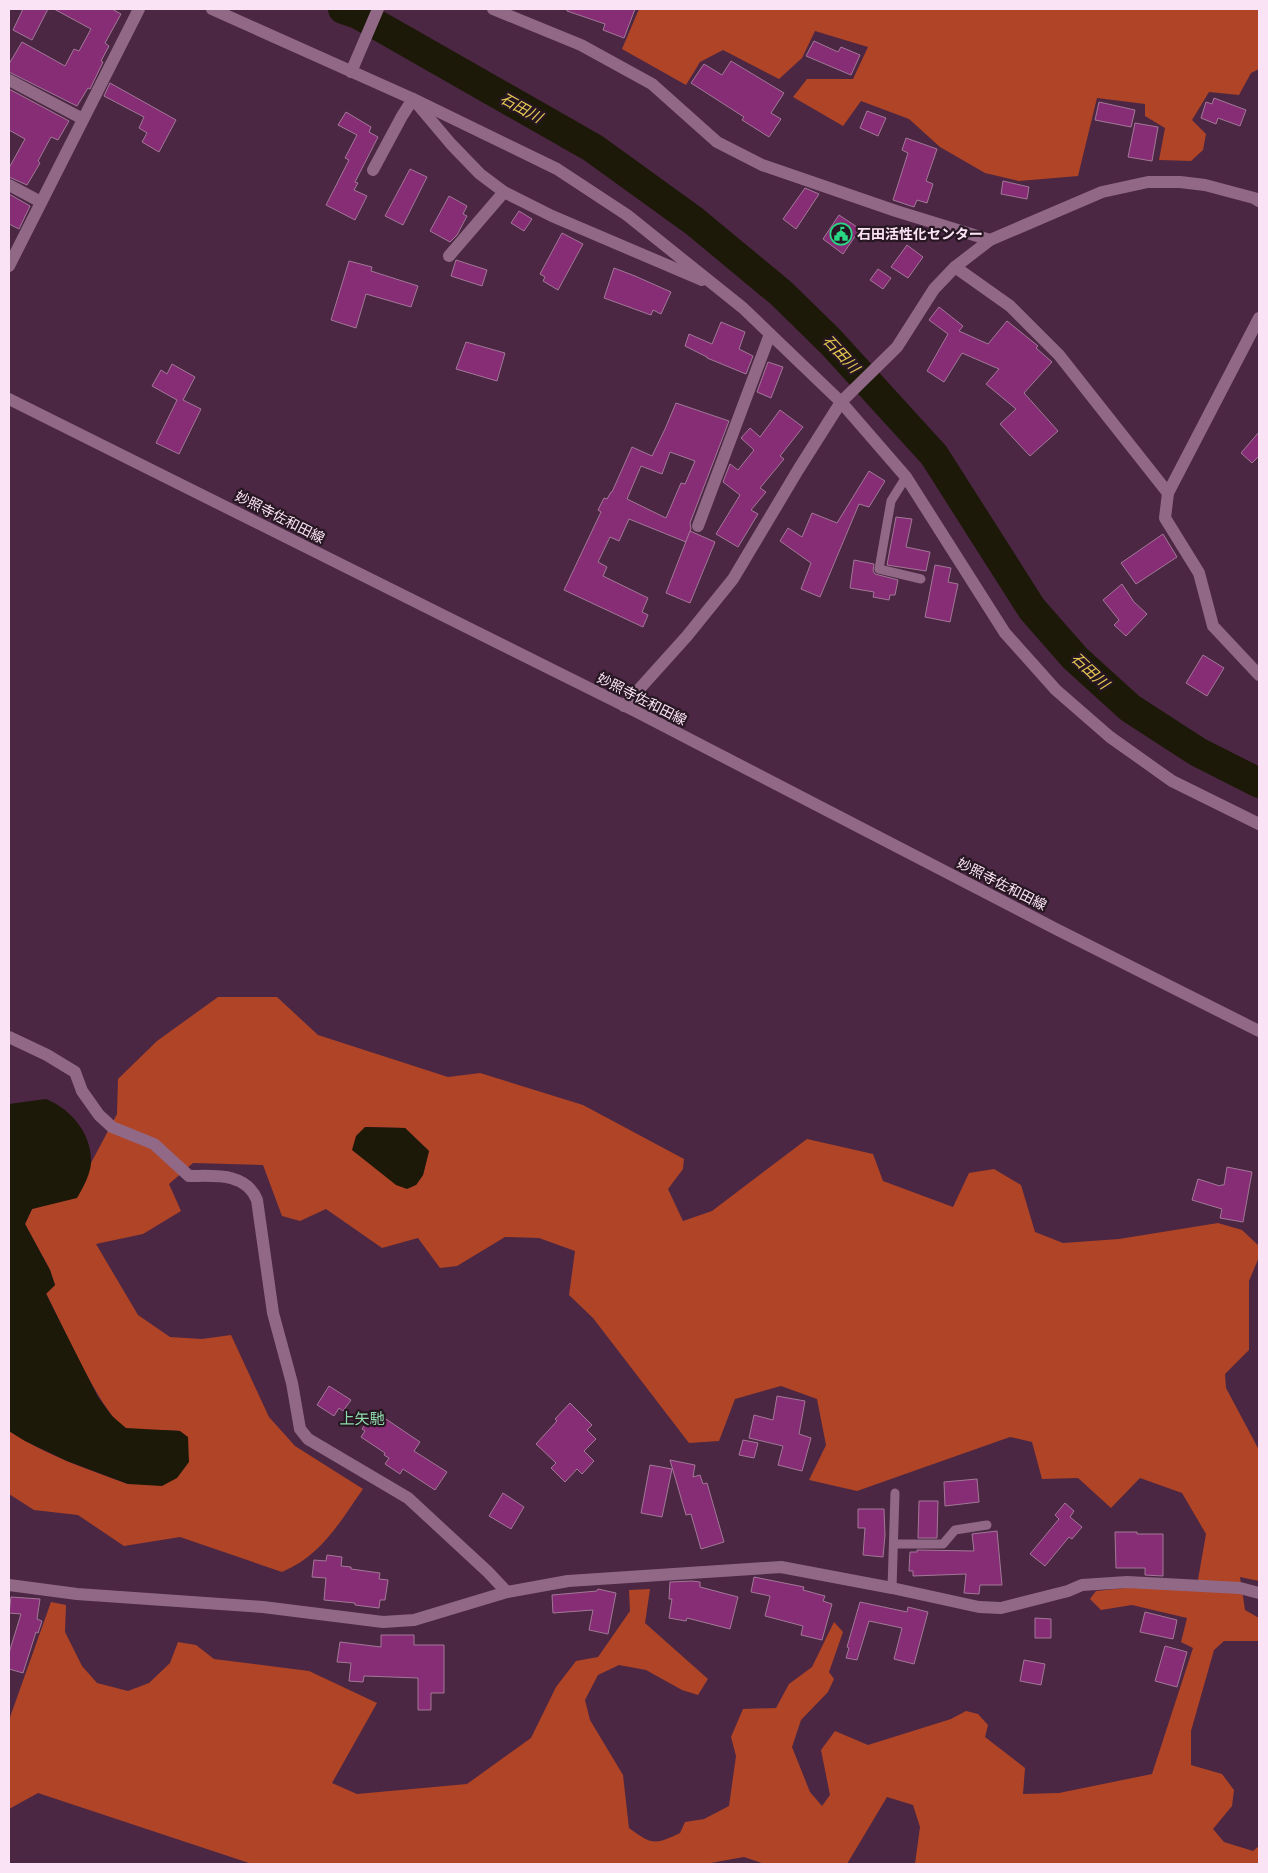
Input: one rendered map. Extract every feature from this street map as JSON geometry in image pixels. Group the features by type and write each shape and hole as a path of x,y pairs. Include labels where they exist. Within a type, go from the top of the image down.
{"street":[{"path":"9,266 139,9"},
{"path":"212,9 352,67 557,169 627,215 716,286 844,399 906,477 1005,633 1056,690 1110,738 1172,782 1259,824"},
{"path":"352,67 378,9"},
{"path":"493,9 581,45 652,84 717,142 762,165 896,211 990,240"},
{"path":"9,80 82,119"},
{"path":"373,170 413,99"},
{"path":"413,99 474,168 504,192 552,216 716,286"},
{"path":"624,706 687,636 733,579 798,470 844,399 897,347 934,289 955,267 990,240 1102,192 1148,182 1180,182 1205,185 1259,201"},
{"path":"9,185 40,202"},
{"path":"449,256 504,192"},
{"path":"955,267 1010,306 1059,355 1168,493"},
{"path":"1259,318 1168,493 1165,518 1198,573 1213,626 1259,675"},
{"path":"698,526 770,334"},
{"name":"妙照寺佐和田線","path":"9,399 624,706 1056,929 1259,1031"},
{"path":"9,1036 47,1055 75,1072 82,1091 99,1115 112,1127 154,1144 189,1176 233,1177 254,1191 257,1200 273,1314 292,1383 300,1429 308,1439 408,1498 507,1592"},
{"path":"9,1585 77,1594 264,1607 383,1622 414,1620 507,1592 568,1581 781,1567 979,1607 1001,1608 1068,1591 1082,1585 1127,1582 1240,1588 1259,1593"}],"lane":[{"path":"906,477 891,501 879,569 921,579"},
{"path":"892,1588 895,1493"},
{"path":"894,1544 943,1544 955,1530 987,1525"}],"shaded area":[{"path":"639,9 1259,9 1259,69 1251,73 1239,95 1209,92 1192,120 1206,134 1203,150 1191,161 1159,160 1165,128 1145,116 1145,104 1097,98 1078,176 1019,181 985,173 940,147 909,119 861,101 843,126 793,97 807,79 853,79 868,47 815,31 802,58 779,79 723,50 700,62 686,85 622,49"},
{"path":"218,997 277,997 318,1035 448,1077 480,1073 583,1105 684,1159 683,1169 668,1189 683,1221 712,1211 807,1139 873,1154 883,1181 953,1207 969,1173 994,1169 1021,1185 1035,1232 1063,1243 1119,1239 1218,1223 1242,1230 1259,1246 1259,1257 1249,1281 1249,1350 1225,1374 1226,1388 1259,1450 1259,1581 1240,1577 1245,1610 1259,1618 1259,1641 1224,1641 1214,1650 1191,1731 1191,1765 1222,1774 1234,1790 1232,1806 1213,1829 1224,1842 1253,1851 1259,1846 1259,1864 915,1864 920,1827 913,1805 887,1797 847,1864 765,1864 744,1857 705,1864 252,1864 38,1793 9,1809 9,1720 51,1602 66,1605 65,1632 82,1666 97,1683 128,1691 149,1683 170,1663 178,1642 196,1645 214,1659 309,1671 377,1703 332,1783 357,1794 467,1784 531,1738 556,1687 576,1661 598,1657 630,1611 629,1590 650,1589 645,1623 708,1679 698,1695 682,1690 646,1670 619,1665 598,1675 585,1700 590,1720 623,1775 629,1828 643,1838 654,1841 665,1840 680,1833 685,1822 704,1819 729,1806 736,1756 731,1737 743,1709 776,1708 789,1684 812,1667 834,1622 843,1632 829,1672 834,1679 828,1692 801,1720 792,1747 810,1792 822,1806 830,1795 821,1750 835,1731 868,1745 951,1719 966,1711 978,1714 988,1725 985,1737 1025,1768 1023,1794 1059,1793 1152,1774 1193,1648 1181,1642 1187,1618 1132,1605 1101,1610 1090,1599 1096,1591 1145,1586 1196,1591 1206,1534 1182,1493 1140,1478 1111,1508 1078,1478 1042,1479 1032,1442 1010,1437 857,1491 809,1480 826,1445 817,1399 781,1386 735,1399 719,1441 689,1443 593,1318 569,1295 575,1251 539,1238 505,1237 457,1266 440,1268 418,1238 382,1248 326,1209 300,1221 282,1216 263,1165 193,1163 169,1184 181,1211 143,1234 96,1244 138,1315 170,1337 202,1339 231,1335 269,1417 295,1446 363,1489 337,1526 319,1547 308,1557 282,1572 180,1537 124,1546 78,1515 34,1510 9,1494 9,1431 52,1454 128,1484 180,1431 126,1428 117,1421 106,1407 94,1388 46,1293 55,1285 50,1270 25,1224 32,1209 52,1203 83,1187 91,1163 117,1114 118,1079 157,1041","holes":["365,1127 405,1128 429,1151 423,1175 416,1185"]},
{"path":"46,1099 64,1109 84,1132 88,1142 91,1166 77,1198 32,1209 25,1224 50,1270 55,1285 46,1294 98,1397 112,1416 126,1428 180,1431 188,1437 189,1462 177,1478 162,1486 128,1484 67,1461 25,1441 9,1431 9,1104"},
{"path":"365,1127 405,1128 429,1151 423,1175 416,1185 407,1189 396,1185 352,1150 356,1136"}],"building":[{"path":"23,9 48,9 32,40 13,30"},
{"path":"54,9 112,9 121,14 105,43 109,46 101,61 103,62 90,89 88,88 77,106 9,72 9,64 22,42 65,66 74,49 79,51 91,29"},
{"path":"567,9 635,9 624,38 603,30 605,24 567,11"},
{"path":"814,41 838,52 841,47 860,55 851,75 806,56"},
{"path":"731,61 784,93 771,113 781,119 769,137 742,120 744,117 691,83 704,64 722,75"},
{"path":"110,83 176,120 159,152 142,142 147,133 139,128 144,117 104,96"},
{"path":"9,89 69,121 58,140 51,137 38,161 40,163 27,185 9,177 9,168 25,139 9,130"},
{"path":"1214,98 1246,110 1240,126 1218,118 1216,124 1201,118 1206,102 1212,104"},
{"path":"1099,102 1135,110 1131,127 1095,120"},
{"path":"867,111 886,118 878,136 860,128"},
{"path":"346,112 371,127 369,132 378,137 355,182 358,183 354,190 367,196 355,220 326,205 349,160 345,158 357,135 338,125"},
{"path":"1135,123 1158,127 1152,161 1128,157"},
{"path":"906,138 937,149 926,181 933,184 927,203 917,200 914,207 893,200 908,153 902,150"},
{"path":"410,169 427,177 403,225 385,216"},
{"path":"1003,181 1029,187 1027,199 1001,194"},
{"path":"805,188 819,194 796,229 783,219"},
{"path":"9,194 30,206 19,229 9,224"},
{"path":"449,196 467,206 463,214 467,216 457,235 450,242 430,231"},
{"path":"519,211 532,219 524,231 511,223"},
{"name":"石田活性化センター","path":"839,215 860,229 843,254 823,239"},
{"path":"562,233 583,244 558,290 543,281 545,277 540,274"},
{"path":"907,245 923,257 908,278 891,267"},
{"path":"456,260 487,270 482,286 451,276"},
{"path":"349,261 372,267 371,271 418,286 411,307 366,294 356,328 331,320"},
{"path":"614,268 671,292 661,314 653,310 651,315 604,298"},
{"path":"878,269 891,278 883,289 870,280"},
{"path":"939,307 963,326 959,331 988,344 1007,321 1038,346 1036,348 1052,362 1024,393 1058,431 1030,456 1000,424 1016,409 986,384 999,369 962,353 944,382 927,371 948,334 929,320"},
{"path":"721,322 745,332 739,349 753,356 746,374 707,358 685,346 689,334 712,344"},
{"path":"466,342 505,353 497,381 456,369"},
{"path":"768,362 783,367 771,398 757,392"},
{"path":"172,364 195,377 183,400 201,409 179,454 156,443 177,400 152,386 161,370 167,374"},
{"path":"676,403 729,421 690,523 691,529 686,542 629,519 619,541 610,537 598,562 607,567 603,576 648,598 642,612 648,615 643,627 564,590 601,512 598,510 604,498 607,499 612,492 632,447 652,456","holes":["670,452 695,461 685,484 681,483 666,518 627,499 641,466 662,474"]},
{"path":"780,410 803,427 780,456 784,459 760,488 766,492 751,510 758,514 738,547 716,534 740,495 723,482 730,464 738,470 754,450 741,438 750,428 760,437"},
{"path":"1259,432 1259,456 1252,463 1241,453"},
{"path":"869,471 885,481 869,507 859,504 820,597 801,589 811,563 780,541 788,528 802,537 812,513 837,523"},
{"path":"896,517 912,519 906,547 930,552 926,571 887,565"},
{"path":"690,531 715,542 690,603 666,593"},
{"path":"1163,534 1177,557 1136,584 1121,563"},
{"path":"854,560 874,564 873,571 875,574 898,580 895,595 890,595 889,600 873,597 874,592 850,588"},
{"path":"935,565 951,568 948,582 958,584 950,622 925,617"},
{"path":"1122,584 1134,602 1147,614 1126,636 1114,625 1119,620 1103,600"},
{"path":"1203,655 1224,668 1207,696 1186,683"},
{"path":"1227,1167 1252,1172 1243,1222 1220,1218 1222,1209 1192,1200 1198,1179 1220,1186 1224,1185"},
{"path":"329,1386 351,1400 343,1411 339,1408 334,1416 317,1405"},
{"path":"777,1396 805,1401 799,1434 811,1438 802,1471 778,1465 783,1446 749,1438 754,1415 773,1420"},
{"path":"570,1403 592,1425 587,1430 596,1439 584,1451 594,1461 582,1474 577,1469 565,1482 551,1468 556,1463 536,1444"},
{"path":"374,1411 420,1442 414,1451 447,1472 435,1490 403,1469 400,1474 385,1464 389,1458 384,1455 385,1453 361,1437 365,1431 362,1429"},
{"path":"743,1440 758,1443 754,1458 739,1455"},
{"path":"670,1460 695,1465 693,1477 700,1475 703,1484 707,1483 724,1542 701,1549 691,1514 686,1515"},
{"path":"650,1465 672,1469 662,1517 641,1513"},
{"path":"977,1479 979,1502 945,1506 944,1482"},
{"path":"503,1493 524,1507 511,1529 489,1516"},
{"path":"919,1501 938,1501 937,1538 918,1538"},
{"path":"1065,1503 1074,1511 1070,1517 1082,1527 1072,1539 1069,1537 1045,1566 1030,1554 1059,1519 1055,1515"},
{"path":"858,1509 884,1509 885,1535 883,1557 863,1555 865,1528 858,1528"},
{"path":"997,1531 1002,1585 980,1585 979,1594 964,1593 966,1574 913,1576 913,1571 909,1571 910,1552 917,1552 917,1550 974,1551 972,1534"},
{"path":"1115,1532 1163,1534 1163,1576 1145,1575 1145,1568 1116,1568"},
{"path":"327,1555 342,1557 341,1566 380,1573 379,1579 388,1580 385,1600 380,1600 379,1608 324,1600 326,1578 312,1577 314,1560 326,1561"},
{"path":"754,1577 804,1587 803,1590 825,1596 823,1601 832,1604 822,1640 801,1635 803,1626 765,1616 770,1596 751,1592"},
{"path":"670,1582 700,1582 700,1587 738,1597 730,1629 687,1618 686,1621 669,1618 672,1599 669,1599"},
{"path":"598,1589 616,1593 608,1634 589,1630 593,1610 553,1613 552,1595 597,1591"},
{"path":"11,1597 40,1599 37,1619 42,1621 38,1633 36,1632 23,1673 9,1669 9,1653 21,1614 9,1613"},
{"path":"860,1602 907,1612 908,1607 928,1612 914,1664 894,1659 902,1628 869,1621 857,1660 846,1658 849,1648 847,1647"},
{"path":"1145,1612 1177,1620 1173,1639 1140,1632"},
{"path":"1035,1618 1051,1619 1051,1638 1035,1638"},
{"path":"381,1635 414,1635 414,1645 444,1645 444,1693 431,1693 431,1710 418,1710 418,1678 364,1676 363,1682 349,1681 351,1663 337,1662 340,1642 381,1647"},
{"path":"1165,1646 1187,1652 1177,1687 1155,1681"},
{"path":"1024,1660 1045,1664 1041,1685 1020,1681"}],"waterway":[{"name":"石田川","path":"343,9 358,14 593,148 694,221 781,293 831,342 934,455 1032,609 1075,658 1130,708 1198,752 1259,783"}],"place":[{"name":"石田活性化センター","path":"841,234"}],"district":[{"name":"上矢馳","path":"362,1419"}]}
